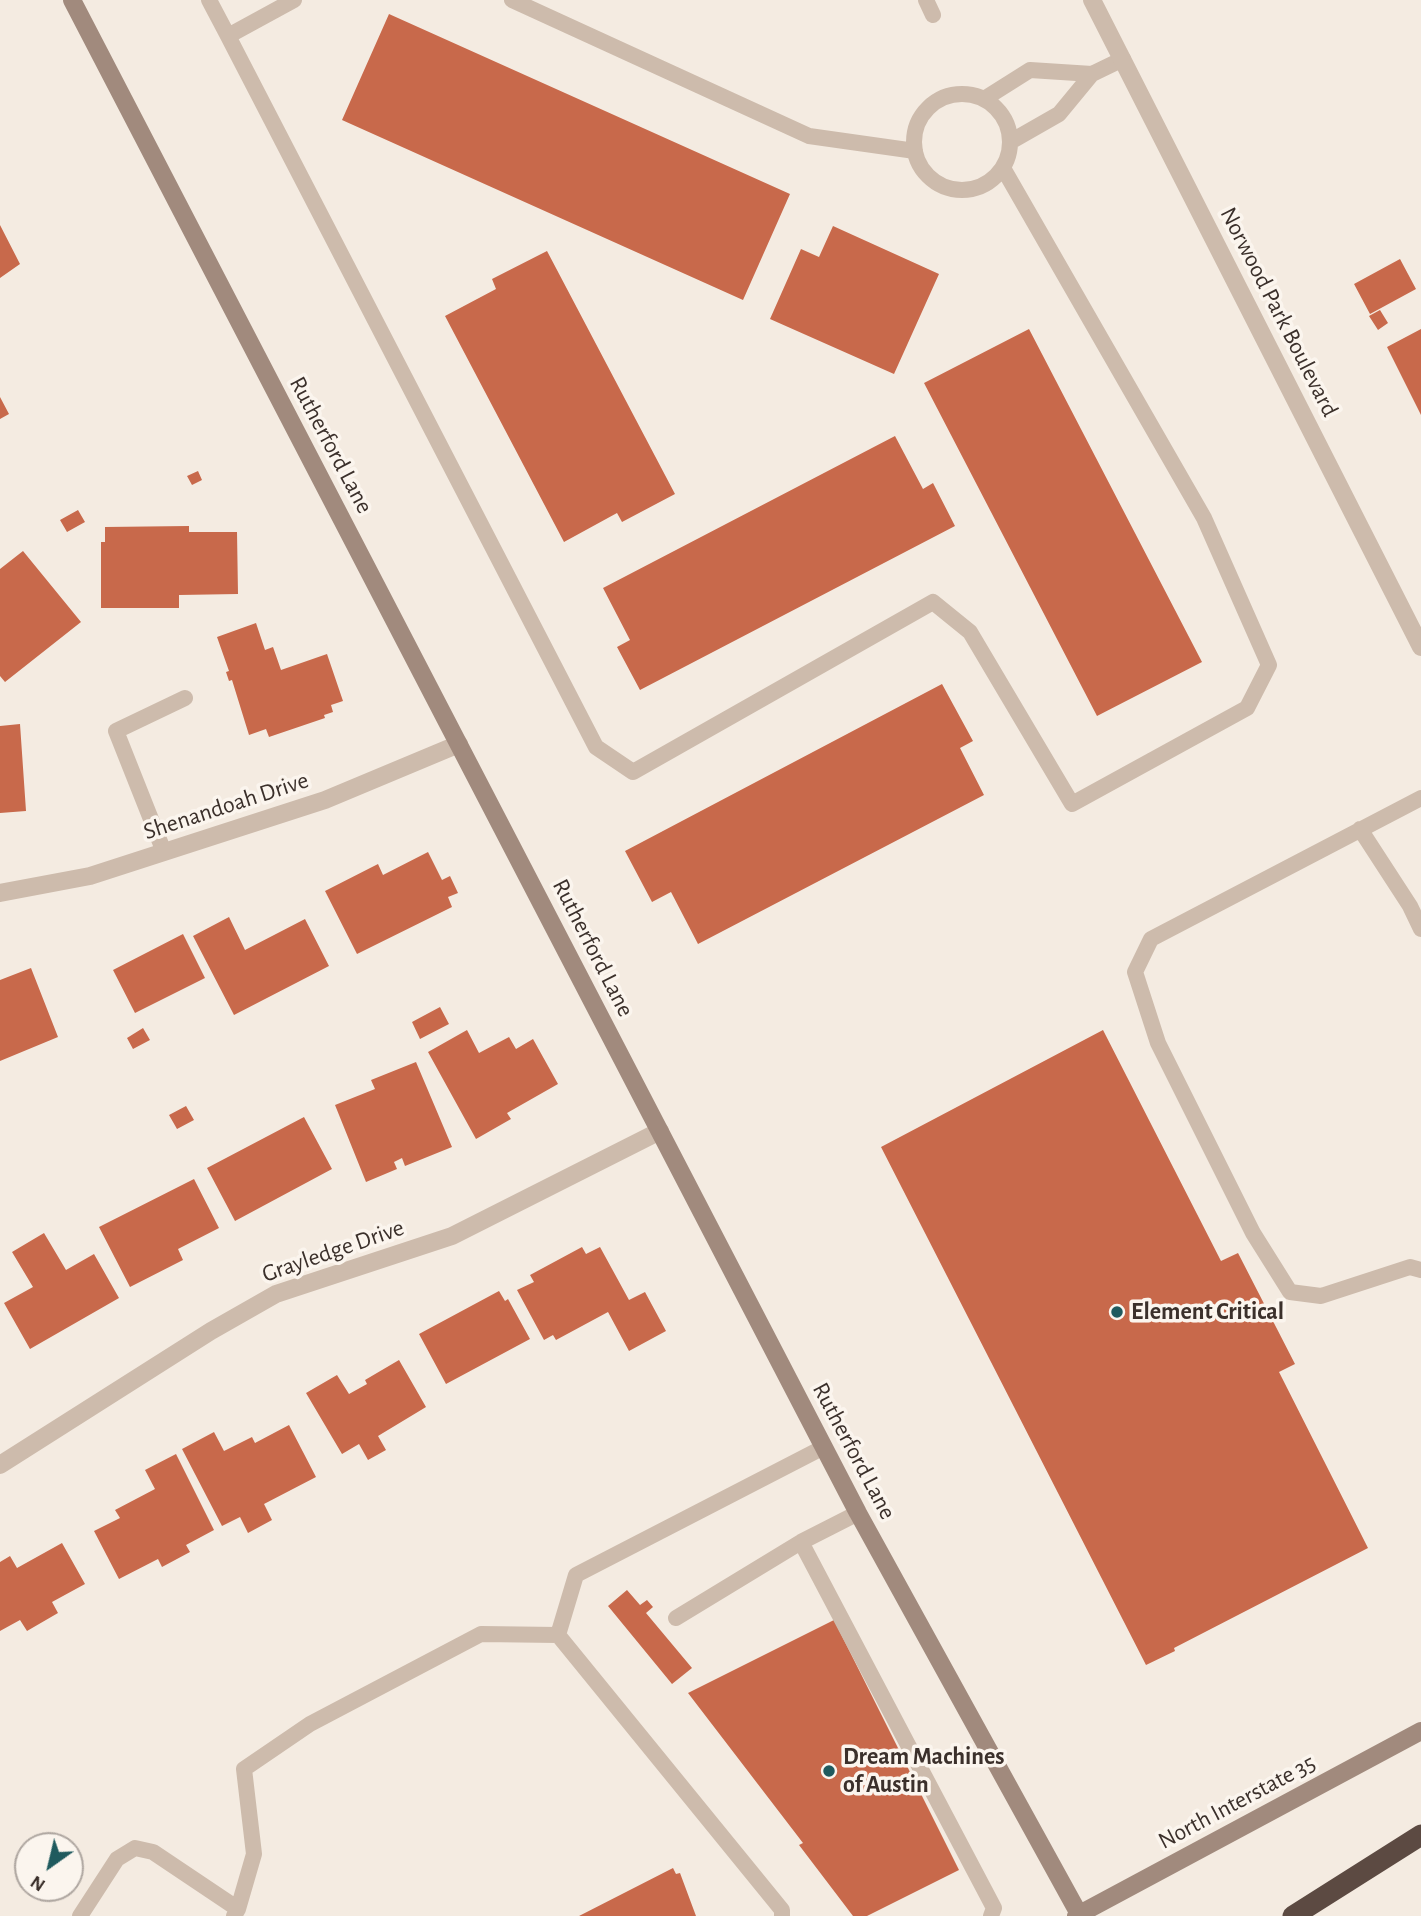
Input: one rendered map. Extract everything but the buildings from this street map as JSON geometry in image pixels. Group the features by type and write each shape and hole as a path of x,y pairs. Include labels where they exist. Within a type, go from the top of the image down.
{"highway":[{"path":"1293,1916 1421,1835"}],"street":[{"name":"Rutherford Lane","path":"72,0 824,1447 1077,1915"},
{"name":"Norwood Park Boulevard","path":"1092,0 1421,647"},
{"name":"Shenandoah Drive","path":"0,893 90,876 325,800 460,744"},
{"name":"Grayledge Drive","path":"0,1465 211,1331 275,1294 452,1236 660,1131"},
{"name":"North Interstate 35","path":"1077,1915 1421,1731"}],"lane":[{"path":"209,0 596,747 633,772 933,602 970,632 1072,804 1247,708 1269,665 1204,518 1003,168"},
{"path":"228,36 294,0"},
{"path":"512,0 809,136 915,151"},
{"path":"926,0 933,15"},
{"path":"1010,142 1059,114 1092,74 1122,59"},
{"path":"985,99 1030,70 1092,74"},
{"path":"954,94 970,94 985,99 1005,121 1010,142 1003,168 991,180 976,188 960,190 944,186 930,177 920,165 914,136 918,121 927,108 939,99 954,94"},
{"path":"163,852 117,731 185,698"},
{"path":"1421,798 1151,940 1135,972 1158,1043 1253,1233 1290,1292 1321,1296 1410,1267 1421,1270"},
{"path":"1360,829 1410,906 1421,929"},
{"path":"558,1635 576,1575 824,1447"},
{"path":"676,1618 801,1542 859,1513"},
{"path":"801,1542 993,1912"},
{"path":"80,1916 117,1859 135,1848 153,1852 236,1913 254,1854 244,1769 310,1724 481,1634 558,1635"},
{"path":"558,1635 782,1910 782,1916"}],"place":[{"name":"Element Critical","path":"1117,1312"},
{"name":"Dream Machines of Austin","path":"829,1771"}]}
